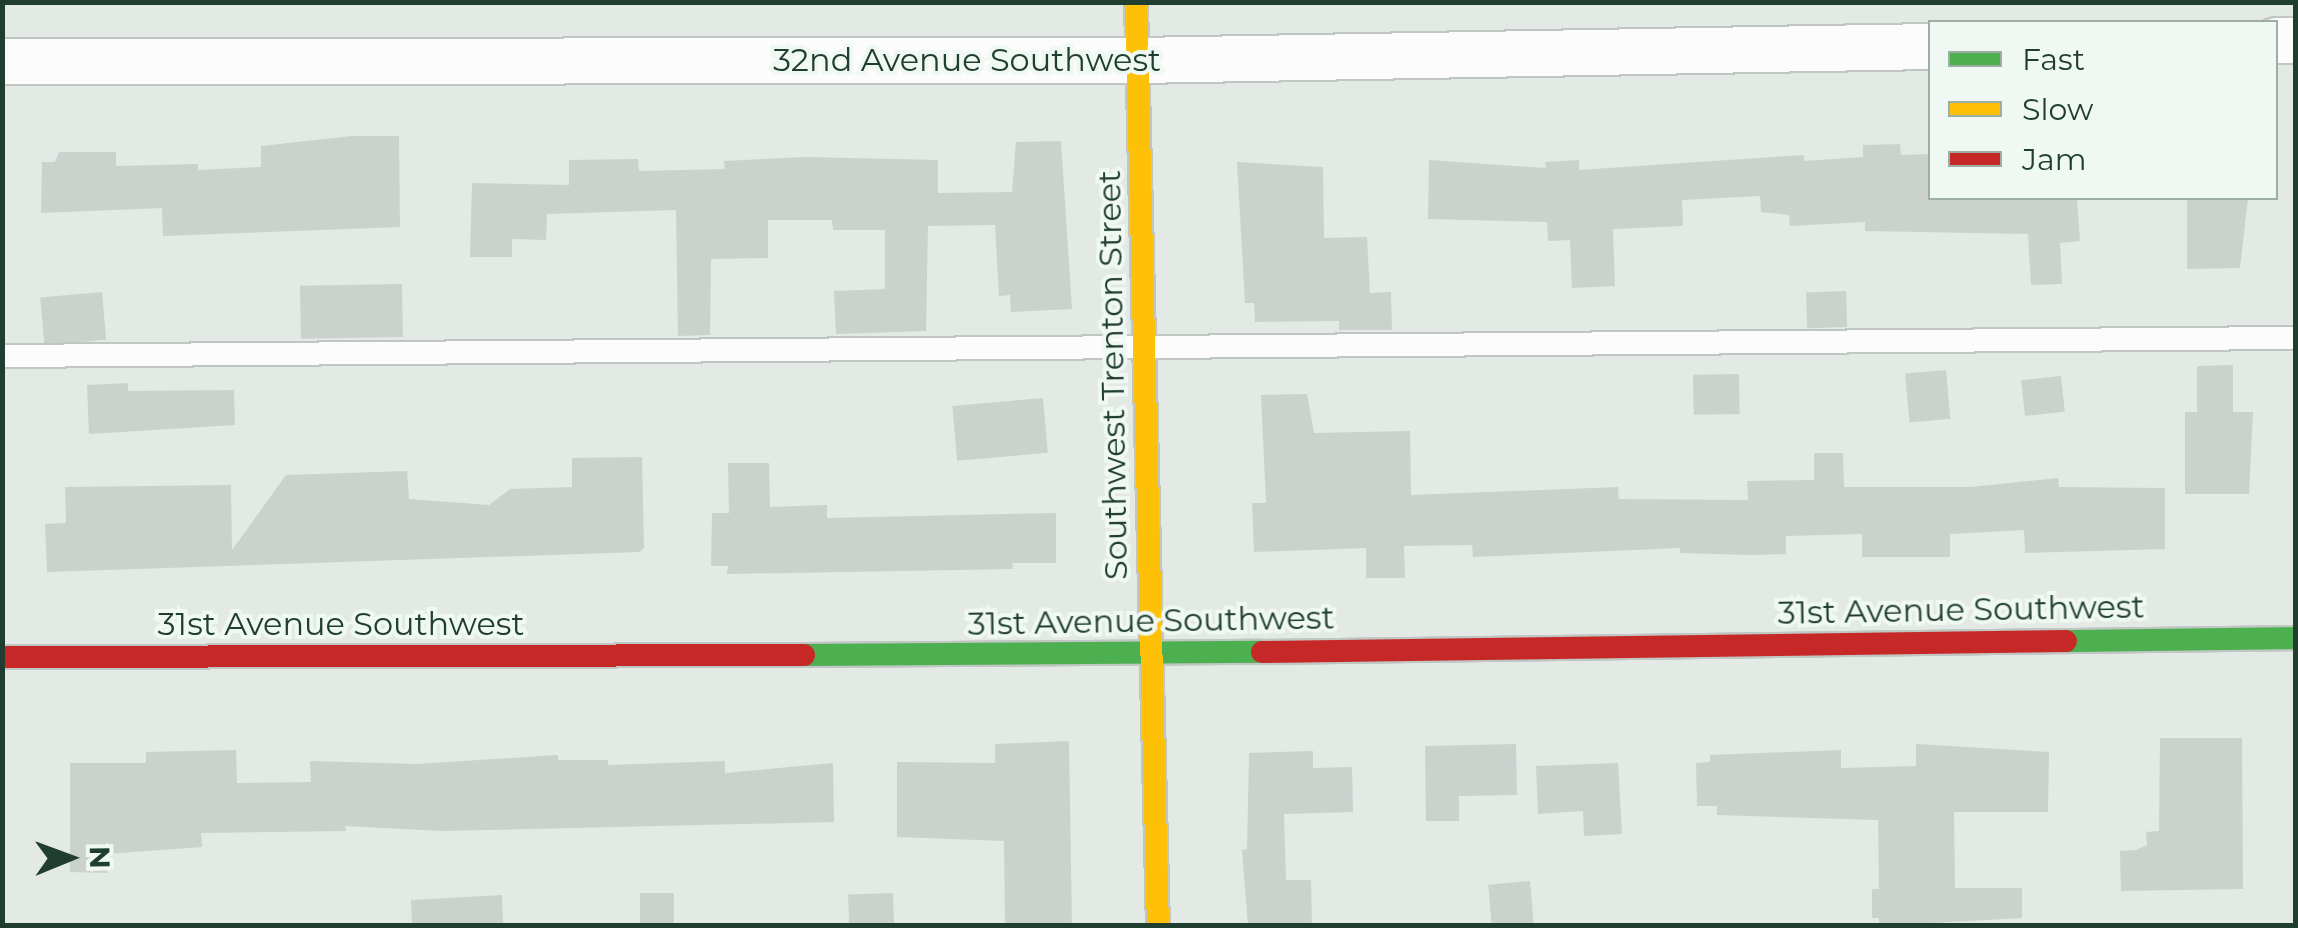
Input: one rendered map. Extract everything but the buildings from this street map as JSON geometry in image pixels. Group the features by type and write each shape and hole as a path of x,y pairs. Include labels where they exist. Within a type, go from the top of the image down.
{"street":[{"name":"Southwest Trenton Street","path":"1136,2 1158,926"},
{"name":"32nd Avenue Southwest","path":"2,61 1137,60 1928,46"},
{"name":"31st Avenue Southwest","path":"4,658 1152,654 2296,638"}],"lane":[{"path":"2,356 1146,352 2296,338"}],"traffic: fast":[{"path":"2066,641 2296,638"},
{"path":"804,655 1262,652"}],"traffic: slow":[{"path":"1136,2 1158,926"}],"traffic: jam":[{"path":"1262,652 2066,641"},
{"path":"7,657 804,655"}]}
